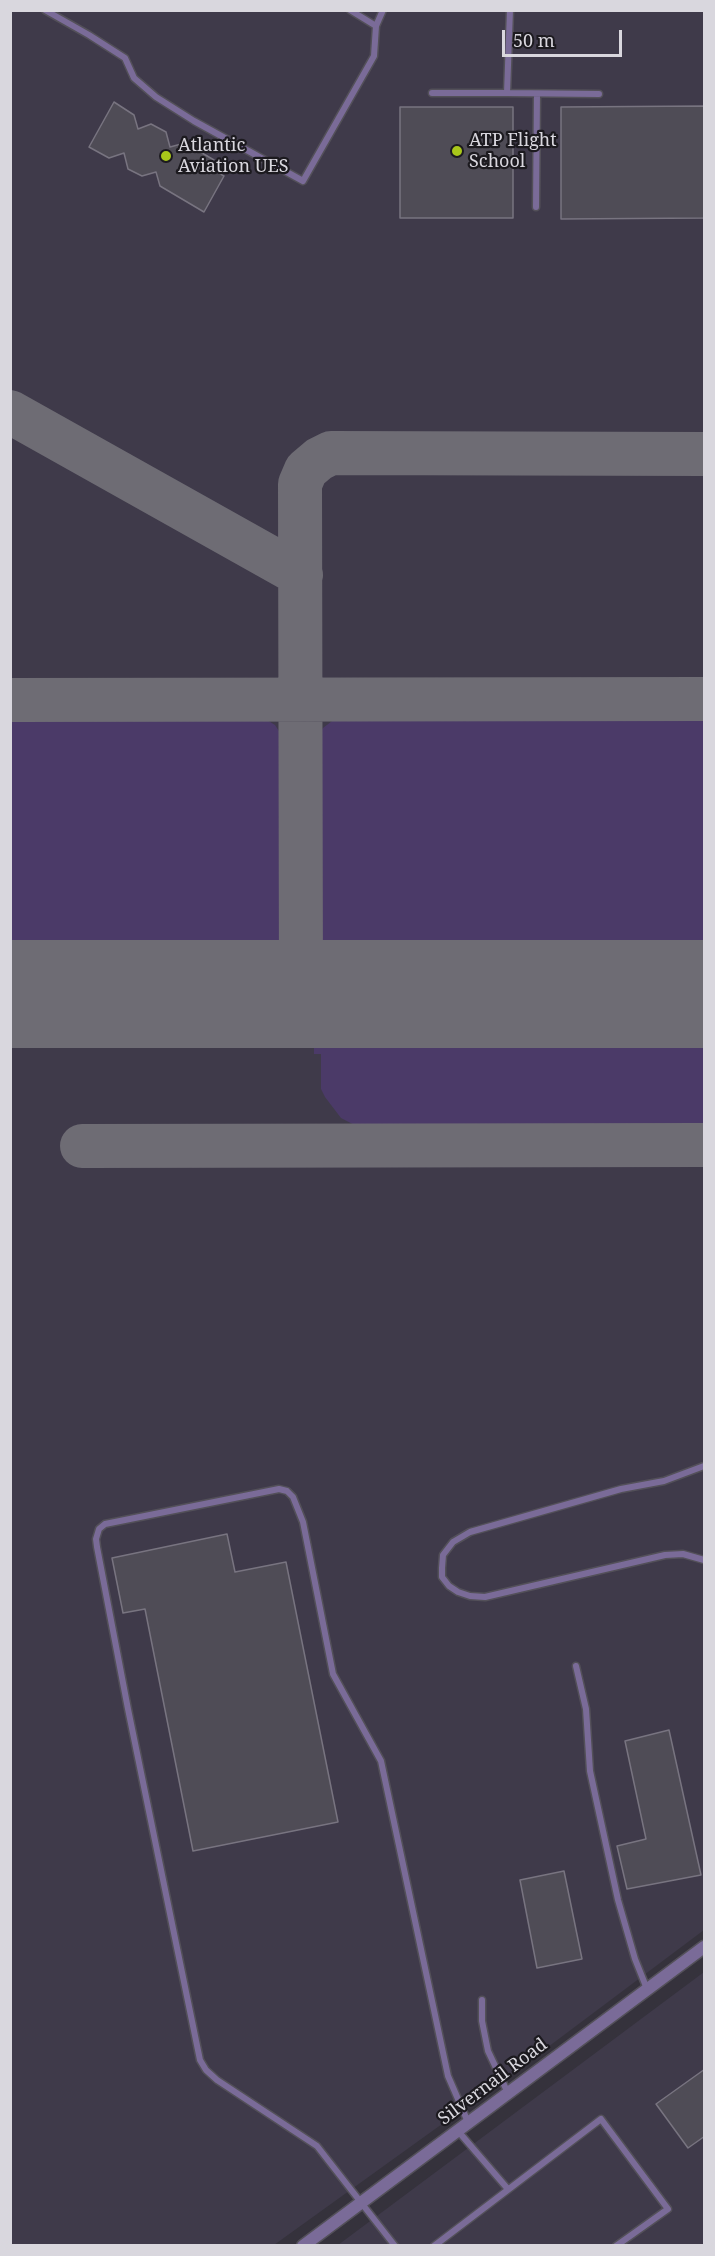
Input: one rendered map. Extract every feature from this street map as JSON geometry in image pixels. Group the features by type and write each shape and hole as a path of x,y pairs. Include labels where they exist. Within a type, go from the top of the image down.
{"street":[{"name":"Silvernail Road","path":"303,2246 705,1947"}],"lane":[{"path":"45,10 125,58 134,78 156,97 194,121 303,181 374,56 376,26 383,10"},
{"path":"350,10 376,26"},
{"path":"507,93 510,10"},
{"path":"432,93 599,94"},
{"path":"536,207 537,94"},
{"path":"705,1466 664,1481 621,1489 470,1533 453,1542 443,1555 442,1577 458,1592 485,1597 664,1555 683,1554 705,1560"},
{"path":"395,2246 317,2146 217,2080 206,2070 200,2060 97,1547 99,1529 105,1524 279,1489 287,1491 293,1497 303,1522 333,1674 381,1761 448,2076 463,2127 507,2188"},
{"path":"576,1665 586,1709 590,1771 618,1900 635,1959 647,1990"},
{"path":"482,2000 482,2021 488,2051 508,2093"},
{"path":"434,2246 507,2188 601,2119 668,2209 616,2246"}],"shaded area":[{"path":"11,11 704,11 704,1930 524,2065 274,2245 11,2246"},
{"path":"704,714 704,957 350,958 332,951 322,942 315,921 315,750 316,741 323,728 336,718 351,717 351,715"},
{"path":"11,715 247,715 267,720 275,725 284,739 284,751 286,751 285,921 284,932 275,948 252,958 11,958"},
{"path":"314,1031 704,1031 704,1130 364,1130 341,1118 325,1097 321,1089 321,1054 314,1054"},
{"path":"704,1972 704,2245 338,2245"}],"building":[{"name":"Atlantic Aviation UES","path":"114,102 134,115 138,129 151,124 166,132 170,147 185,143 214,160 209,167 224,176 204,212 160,186 156,172 142,176 128,169 124,153 109,158 89,147"},
{"path":"705,106 705,218 561,219 561,107"},
{"name":"ATP Flight School","path":"400,107 513,107 513,218 400,218"},
{"path":"227,1534 235,1572 286,1562 338,1822 193,1851 145,1609 123,1613 112,1558"},
{"path":"669,1730 701,1875 627,1889 617,1846 646,1839 625,1741"},
{"path":"564,1871 582,1959 537,1968 520,1880"},
{"path":"705,2069 705,2136 688,2148 656,2104"}],"taxiway":[{"path":"10,412 301,575"},
{"path":"301,994 300,484 306,470 331,453 704,454"},
{"path":"10,700 704,699"},
{"path":"82,1146 704,1145"}],"runway":[{"path":"10,994 704,994"}],"place":[{"name":"ATP Flight School","path":"457,151"},
{"name":"Atlantic Aviation UES","path":"166,156"}]}
